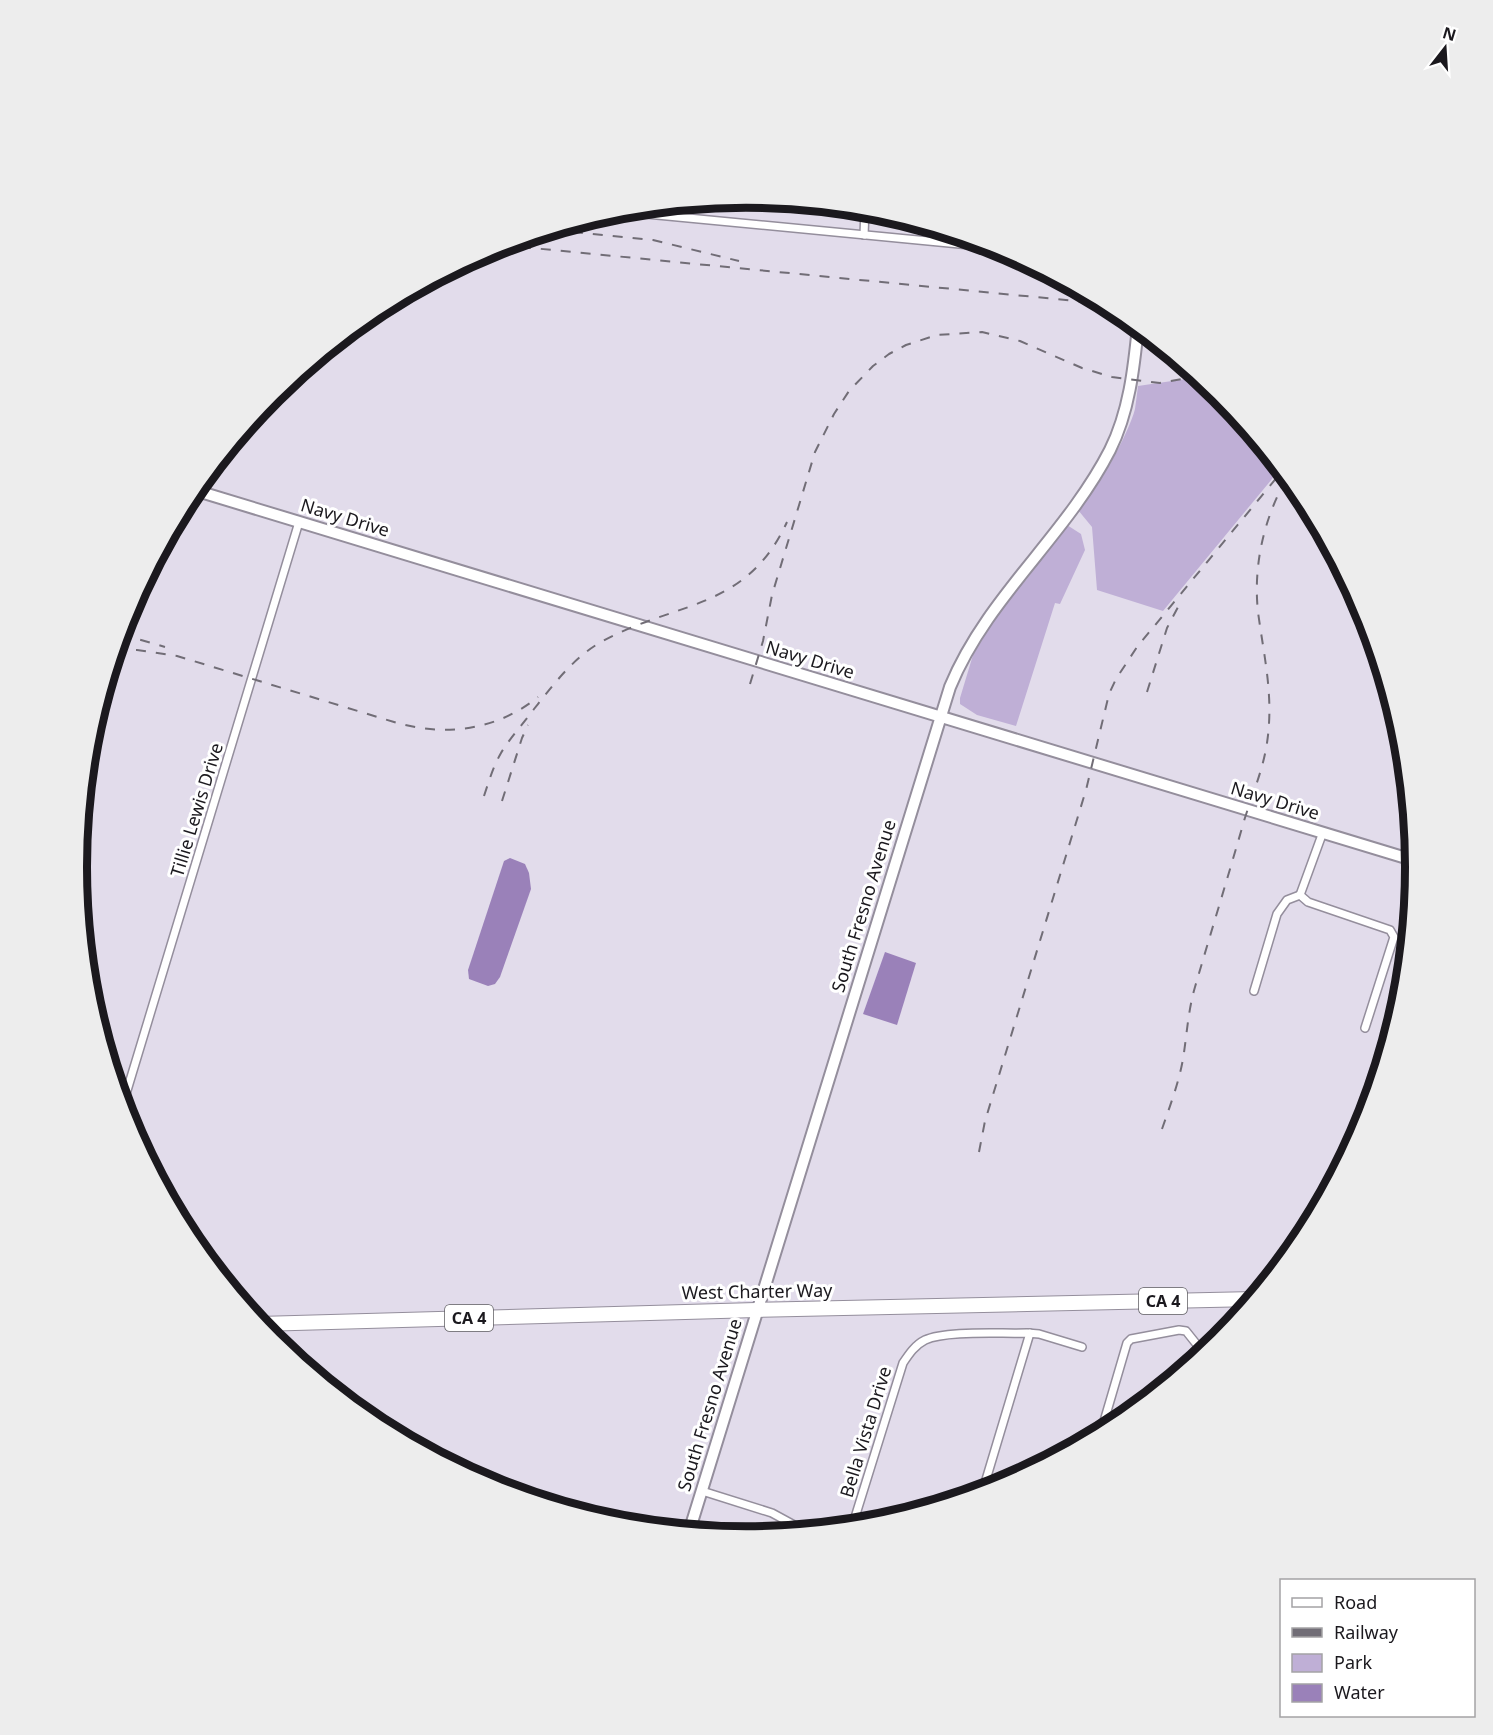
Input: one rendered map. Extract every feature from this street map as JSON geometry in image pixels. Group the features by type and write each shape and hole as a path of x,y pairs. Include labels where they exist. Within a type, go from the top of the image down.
{"highway":[{"name":"West Charter Way","path":"271,1324 756,1310 1243,1301"}],"street":[{"path":"655,215 961,244"},
{"path":"864,235 865,219"},
{"name":"South Fresno Avenue","path":"691,1525 939,716 961,659 979,629 1077,502 1110,449 1122,421 1129,392 1137,336"},
{"name":"Navy Drive","path":"204,493 1067,757 1406,858"},
{"name":"Tillie Lewis Drive","path":"127,1092 299,522"},
{"path":"1254,991 1277,914 1287,900 1300,895 1323,832"},
{"path":"1300,895 1308,902 1390,930 1394,937 1365,1028"},
{"path":"1104,1422 1127,1343 1131,1339 1179,1330 1186,1331 1198,1347"},
{"path":"985,1482 1030,1333 1082,1347"},
{"name":"Bella Vista Drive","path":"855,1517 903,1363 914,1347 924,1340 940,1335 1030,1333"},
{"path":"702,1491 772,1513 795,1525"}],"green space":[{"path":"1188,379 1213,401 1276,474 1163,611 1097,590 1092,527 1078,510 1102,477 1126,433 1135,409 1138,386"},
{"path":"1067,525 1081,534 1085,550 1060,604 1055,603 1016,726 977,715 960,704 973,655 1008,600"}],"water":[{"path":"510,858 525,864 531,889 500,977 495,984 488,986 469,979 468,970 504,861"},
{"path":"885,952 916,963 897,1025 863,1014"}],"railway":[{"path":"570,232 653,240 739,261"},
{"path":"524,247 1086,302"},
{"path":"750,684 763,641 772,595 815,452 834,414 849,391 873,366 889,354 906,345 937,335 982,332 1020,341 1082,368 1112,377 1160,383 1188,378"},
{"path":"979,1152 985,1121 1086,790 1109,694 1137,647 1278,477"},
{"path":"1162,1129 1181,1068 1195,987 1267,743 1269,693 1258,612 1257,577 1262,542 1272,508 1284,485"},
{"path":"484,796 493,769 505,747 573,664 601,642 706,600 730,588 751,573 770,551 787,522"},
{"path":"1147,692 1167,628 1178,607"},
{"path":"129,636 165,647"},
{"path":"124,650 177,656 413,727 450,730 487,724 505,717 538,697"},
{"path":"502,801 528,725"}]}
